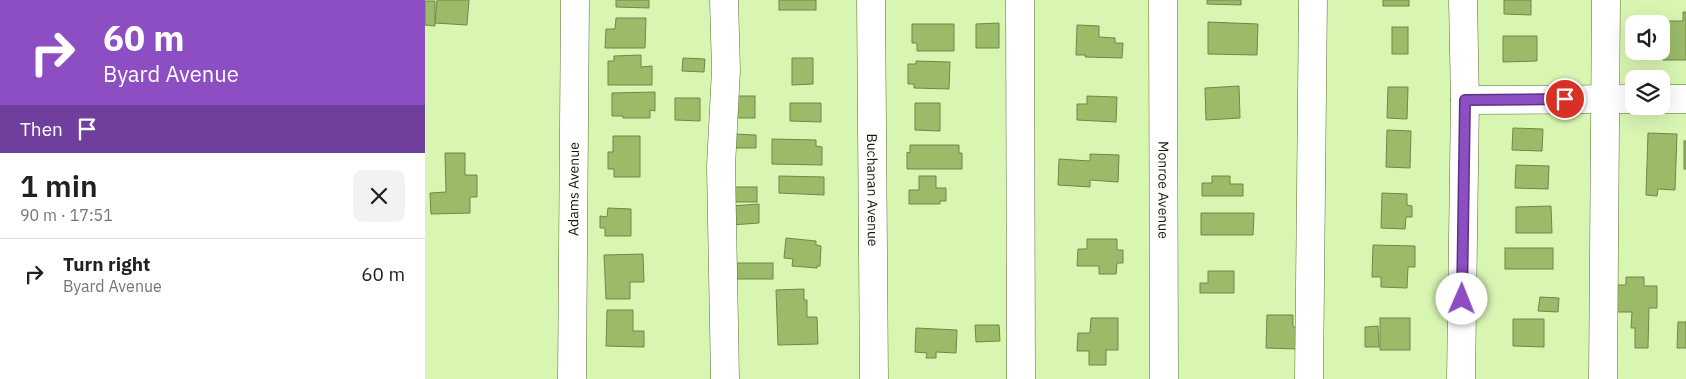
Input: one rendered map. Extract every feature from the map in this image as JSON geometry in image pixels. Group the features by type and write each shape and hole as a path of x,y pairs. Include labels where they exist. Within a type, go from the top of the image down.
{"street":[{"name":"Adams Avenue","path":"572,379 575,0"},
{"path":"724,0 726,70 721,166 725,379"},
{"name":"Buchanan Avenue","path":"871,0 874,379"},
{"path":"1020,0 1021,379"},
{"name":"Monroe Avenue","path":"1163,0 1164,379"},
{"path":"1309,379 1313,0"},
{"path":"1461,379 1465,100 1463,0"},
{"path":"1603,379 1606,0"},
{"path":"1465,100 1625,99"},
{"path":"1670,99 1686,99"}],"building":[{"path":"437,0 469,0 467,25 435,23"},
{"path":"616,0 649,0 649,8 616,7"},
{"path":"779,0 816,0 816,10 779,10"},
{"path":"1207,0 1241,0 1241,5 1207,4"},
{"path":"1383,0 1409,0 1409,6 1383,6"},
{"path":"1504,0 1531,0 1531,15 1504,14"},
{"path":"425,1 435,1 435,26 425,25"},
{"path":"1683,12 1686,12 1686,60 1670,60 1670,21 1683,21"},
{"path":"616,18 646,18 645,48 605,48 606,29 615,29"},
{"path":"1208,22 1258,24 1257,55 1208,54"},
{"path":"999,23 999,48 976,48 976,24"},
{"path":"912,24 954,24 954,51 917,51 917,43 912,43"},
{"path":"1077,25 1099,26 1099,37 1115,38 1115,43 1123,43 1122,58 1076,55"},
{"path":"1392,27 1408,27 1408,54 1392,54"},
{"path":"1503,36 1537,36 1537,61 1503,62"},
{"path":"641,55 641,67 652,66 652,85 608,85 608,61 614,61 614,56"},
{"path":"683,58 705,59 704,72 682,71"},
{"path":"792,58 813,58 813,84 792,85"},
{"path":"916,61 950,62 949,89 914,88 914,84 908,84 908,64 916,64"},
{"path":"1239,86 1240,118 1206,120 1205,88"},
{"path":"1388,87 1408,87 1407,119 1387,118"},
{"path":"655,92 655,111 650,110 650,118 612,116 612,93"},
{"path":"732,96 755,96 755,118 732,118"},
{"path":"1087,96 1117,97 1116,122 1077,120 1077,104 1087,104"},
{"path":"675,98 700,98 700,121 675,120"},
{"path":"790,103 821,103 821,122 790,121"},
{"path":"915,103 940,103 940,131 915,130"},
{"path":"1513,128 1543,129 1542,151 1512,150"},
{"path":"1387,130 1411,131 1410,168 1386,167"},
{"path":"1648,133 1677,134 1675,190 1658,189 1657,196 1646,195"},
{"path":"733,134 756,135 756,148 732,148"},
{"path":"613,136 640,136 640,177 614,177 614,169 608,169 608,152 613,152"},
{"path":"772,139 816,140 816,146 822,147 822,165 772,164"},
{"path":"1684,141 1686,141 1686,169 1684,169"},
{"path":"910,145 959,145 959,153 962,153 962,169 907,169 907,152 910,153"},
{"path":"445,153 465,153 465,175 477,175 477,197 470,197 470,213 431,214 430,193 446,192"},
{"path":"1090,154 1119,155 1118,182 1090,180 1090,187 1058,185 1059,159 1090,161"},
{"path":"1516,165 1549,166 1548,189 1515,188"},
{"path":"779,176 824,177 824,195 779,193"},
{"path":"919,176 936,176 936,188 946,188 946,201 940,201 940,204 909,204 909,190 919,190"},
{"path":"1212,176 1230,176 1230,184 1243,184 1243,196 1202,196 1202,183 1212,183"},
{"path":"734,187 757,187 757,202 734,202"},
{"path":"1382,193 1407,194 1407,205 1412,206 1412,217 1406,217 1405,229 1381,228"},
{"path":"759,204 759,223 732,225 731,206"},
{"path":"1551,206 1552,233 1516,233 1516,207"},
{"path":"608,208 631,209 631,236 605,236 605,228 600,228 600,216 607,217"},
{"path":"1201,213 1254,213 1253,235 1201,235"},
{"path":"786,238 816,241 816,245 821,246 820,266 817,266 817,268 792,266 793,259 784,258"},
{"path":"1087,239 1117,239 1117,250 1123,250 1123,263 1117,263 1116,274 1099,274 1099,266 1077,266 1078,249 1087,249"},
{"path":"1373,245 1415,246 1415,267 1408,267 1407,288 1381,287 1381,277 1372,277"},
{"path":"1505,248 1553,248 1553,269 1505,269"},
{"path":"643,254 644,282 630,282 630,299 606,299 604,255"},
{"path":"729,263 773,263 773,279 729,279"},
{"path":"1208,271 1234,271 1234,293 1200,293 1200,283 1208,283"},
{"path":"1626,277 1644,277 1644,286 1657,286 1657,308 1649,308 1648,348 1635,348 1635,328 1631,328 1632,312 1607,312 1607,285 1626,285"},
{"path":"804,289 804,300 807,300 807,317 817,317 818,344 778,345 776,290"},
{"path":"1540,297 1559,298 1558,312 1538,311"},
{"path":"607,310 633,310 633,331 644,331 644,347 606,346"},
{"path":"1267,315 1293,315 1293,327 1298,327 1297,349 1266,348"},
{"path":"1091,318 1118,318 1118,350 1106,350 1106,365 1089,365 1089,351 1077,351 1078,333 1090,333"},
{"path":"1380,318 1410,318 1410,350 1380,350"},
{"path":"1513,319 1544,319 1544,347 1513,346"},
{"path":"1678,322 1686,322 1686,348 1677,348"},
{"path":"975,325 999,325 1000,341 976,342"},
{"path":"1378,326 1379,347 1365,347 1365,327"},
{"path":"916,328 957,330 956,353 936,352 936,358 926,358 927,353 915,352"}],"route":[{"path":"1462,299 1465,100 1565,99"}]}
